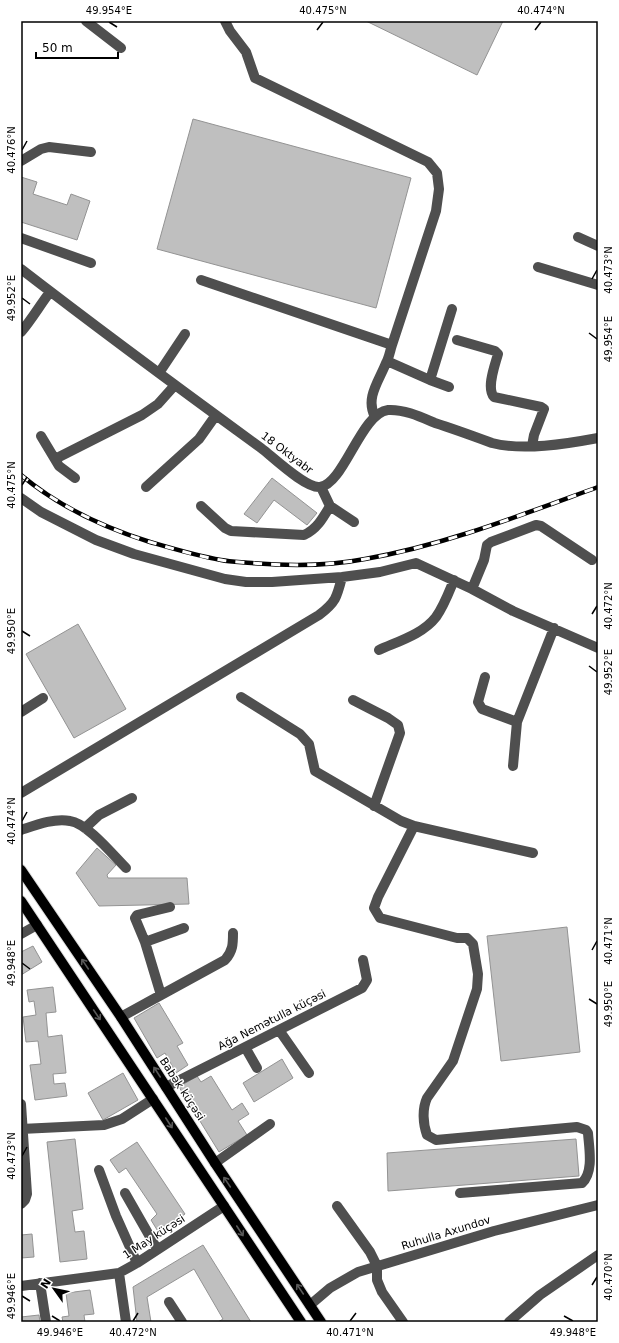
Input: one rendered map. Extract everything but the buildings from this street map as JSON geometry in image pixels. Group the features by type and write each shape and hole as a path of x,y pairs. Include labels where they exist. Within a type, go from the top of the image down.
{"main road":[{"name":"Babək küçəsi","path":"21,870 121,1017 215,1163 321,1322"},
{"path":"21,900 154,1099 298,1321 310,1305"}],"street":[{"path":"86,21 121,48"},
{"path":"225,21 230,31 246,52 255,78 428,162 437,173 439,189 436,211 387,361 372,395 372,410 375,416"},
{"path":"21,161 49,147 91,152"},
{"path":"578,237 598,246"},
{"path":"21,238 91,263"},
{"path":"538,267 598,286"},
{"name":"18 Oktyabr","path":"21,269 175,386 265,451 301,480 309,485 321,487"},
{"path":"201,280 392,345"},
{"path":"21,332 30,322 39,306 50,292"},
{"path":"430,380 452,309"},
{"path":"159,373 185,334"},
{"path":"457,340 495,351 498,354 490,387 491,393 494,397 541,406 544,409 534,435 532,446"},
{"path":"387,361 449,387"},
{"path":"55,459 142,415 158,404 175,386"},
{"path":"354,522 330,506 321,487 329,483 335,477 375,416 383,411 390,410 406,412 503,446 532,446 598,438"},
{"path":"146,487 199,438 216,415"},
{"path":"41,436 59,466 75,478"},
{"path":"21,498 41,512 96,540 134,554 225,579 246,582 272,582 342,577 380,572 416,564 454,580 513,611 598,648"},
{"path":"201,506 225,528 231,531 298,536 311,532 319,524 330,506"},
{"path":"472,589 484,560 487,546 491,542 536,524 592,560"},
{"path":"21,794 319,615 332,605 337,597 342,577"},
{"path":"380,650 415,634 427,626 436,617 454,580"},
{"path":"513,766 517,722 554,628"},
{"path":"485,677 478,702 482,709 517,722"},
{"path":"241,697 300,734 309,744 314,771 401,821 414,826 533,852"},
{"path":"21,712 43,698"},
{"path":"353,700 388,718 398,725 400,733 374,806"},
{"path":"85,828 99,815 132,798"},
{"path":"21,830 40,824 70,820 85,828 126,868"},
{"path":"414,826 378,897 374,908 380,918 457,938 467,938 474,944 478,974 478,989 453,1061 424,1104 425,1130 427,1136 436,1140 582,1127 588,1133 594,1166 582,1183 460,1193"},
{"path":"161,995 146,942 135,918 138,915 170,907"},
{"path":"21,934 37,925"},
{"path":"146,942 184,928"},
{"path":"121,1017 225,960 233,947 233,933"},
{"name":"Ağa Nemətulla küçəsi","path":"166,1087 362,988 367,980 363,960"},
{"path":"279,1030 309,1072"},
{"path":"246,1047 257,1068"},
{"path":"22,1129 104,1125 122,1119 154,1099"},
{"path":"21,1104 27,1194 25,1200 21,1204"},
{"path":"215,1163 270,1124"},
{"path":"99,1170 116,1216 137,1263"},
{"path":"125,1193 157,1249"},
{"name":"Ruhulla Axundov","path":"310,1305 330,1288 358,1272 494,1231 598,1205"},
{"name":"1 May küçəsi","path":"21,1286 119,1273 137,1263 224,1206"},
{"path":"337,1206 370,1252 377,1266 378,1280 382,1292 403,1322"},
{"path":"509,1322 540,1295 598,1255"},
{"path":"119,1273 126,1322"},
{"path":"40,1283 46,1322"},
{"path":"169,1302 182,1322"}],"railway":[{"path":"21,475 50,497 82,515 116,530 150,542 225,561 280,565 337,563 365,559 424,546 483,528 598,487"}]}
